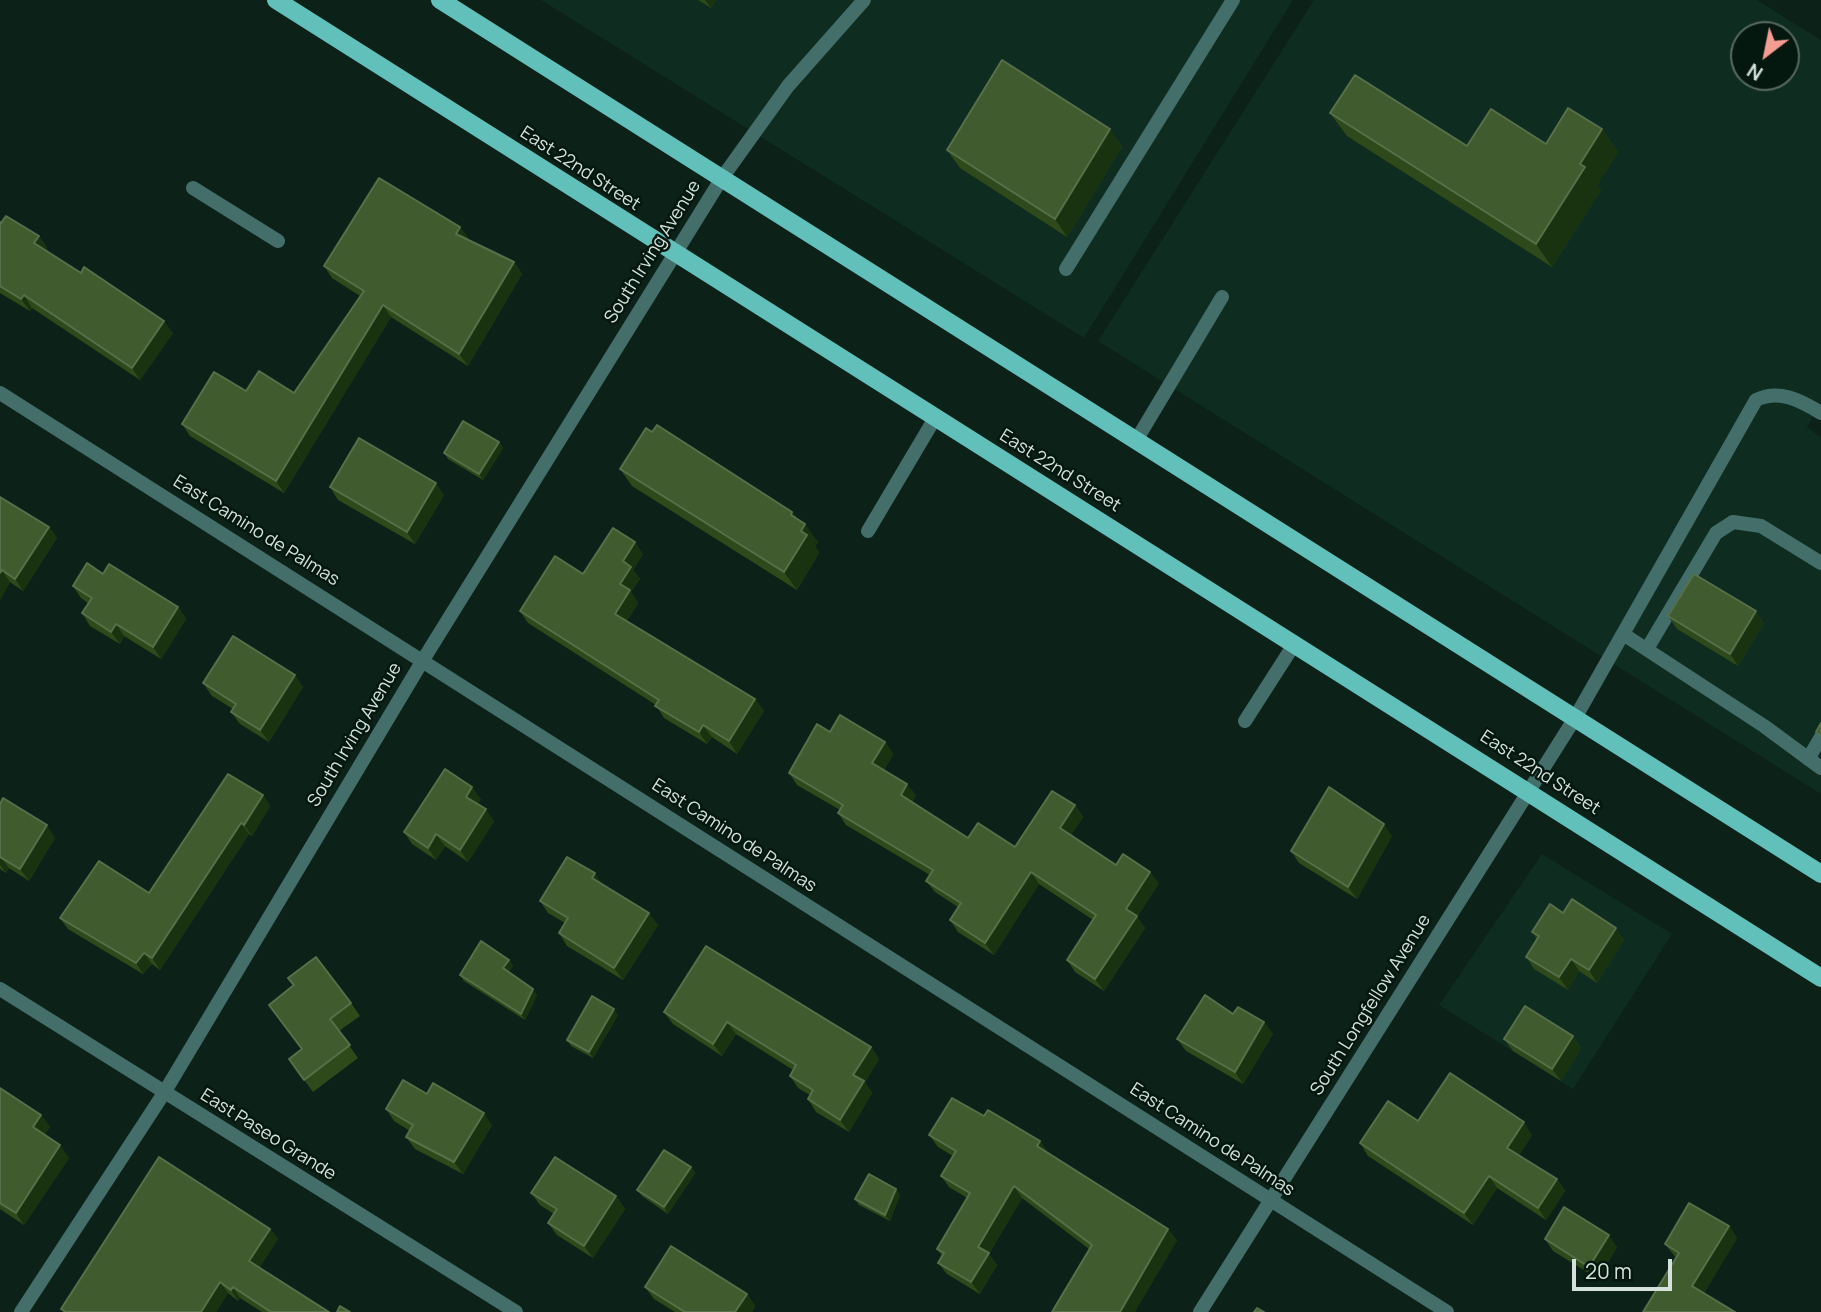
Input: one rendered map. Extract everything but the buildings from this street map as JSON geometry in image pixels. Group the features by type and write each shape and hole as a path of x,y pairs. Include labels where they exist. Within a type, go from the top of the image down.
{"main road":[{"name":"East 22nd Street","path":"276,0 1821,978"},
{"path":"440,0 1821,874"}],"street":[{"name":"South Irving Avenue","path":"21,1312 164,1093 423,660 722,178 788,86 864,0"},
{"path":"1066,269 1233,0"},
{"path":"193,188 278,242"},
{"path":"1137,439 1222,298"},
{"name":"East Camino de Palmas","path":"0,393 1447,1312"},
{"name":"South Longfellow Avenue","path":"1200,1312 1531,792 1576,718 1756,400 1771,393 1802,401 1821,413"},
{"path":"868,531 934,418"},
{"path":"1647,649 1717,533 1733,522 1761,526 1821,563"},
{"path":"1623,634 1821,768"},
{"path":"1245,721 1295,643"},
{"path":"1808,759 1821,737"},
{"name":"East Paseo Grande","path":"0,989 516,1312"}],"shaded area":[{"path":"541,0 1293,0 1084,338"},
{"path":"1314,0 1757,0 1791,21 1730,21 1730,91 1800,91 1800,27 1821,40 1821,402 1807,427 1821,437 1821,794 1098,341"},
{"path":"1542,854 1672,934 1573,1089 1439,1005"}]}
